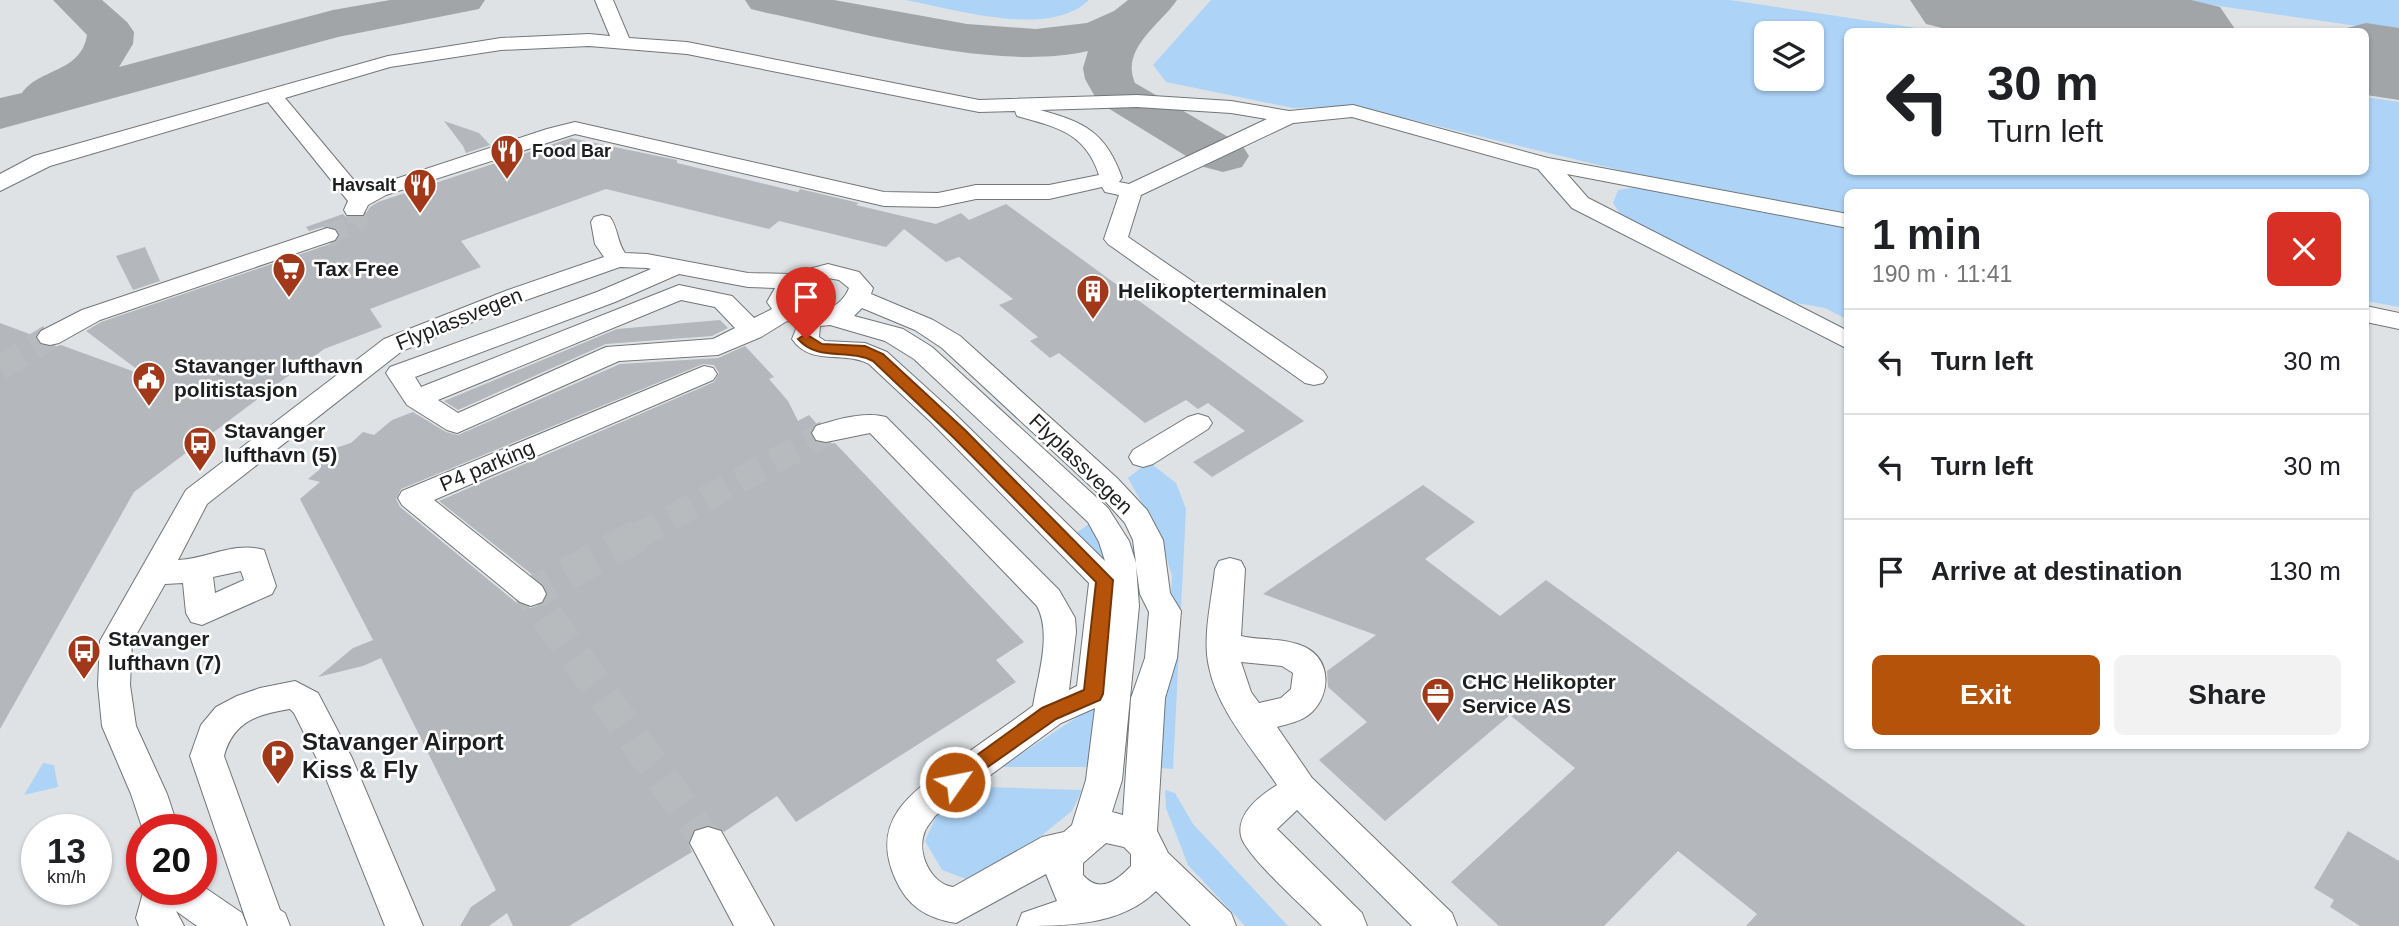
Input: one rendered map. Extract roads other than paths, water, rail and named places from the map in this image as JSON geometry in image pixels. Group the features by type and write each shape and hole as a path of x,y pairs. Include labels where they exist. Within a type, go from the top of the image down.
{"street":[{"path":"604,0 621,41"},
{"path":"0,184 42,160 388,62 456,50 547,41 621,41 687,48 979,106 1148,101 1231,107 1289,117 1353,111 1546,164 1844,220"},
{"path":"272,94 359,204 378,190 575,128 884,199 938,200 976,192 1049,192 1099,183 1111,178 1100,148 1081,130 1022,111 991,105"},
{"path":"1099,183 1131,191 1289,117"},
{"path":"1546,164 1580,203 1844,339"},
{"path":"1131,191 1116,239 1314,377"},
{"path":"602,222 607,244 618,260"},
{"path":"50,337 91,315 327,235"},
{"name":"Flyplassvegen","path":"156,814 119,726 114,685 116,641 196,497 393,345 517,295 618,260 647,261 748,280 793,281 819,273 845,274 856,280 861,288 859,298 924,325 951,342 1107,485 1137,517 1153,558 1155,594 1165,611 1161,658 1148,698 1145,849 1149,878 1139,894 1107,913 1036,926"},
{"path":"676,267 606,297 399,373 416,399 457,424 615,353 718,347 752,331 807,316 848,309 859,298"},
{"path":"793,281 782,291 779,302 807,316 894,335 923,353 1098,515 1114,541 1121,564 1123,606 1104,780 1065,847 953,926"},
{"path":"416,399 679,292 723,301 752,331"},
{"path":"2369,315 2399,321"},
{"path":"807,316 806,339 819,349 865,351 878,358 942,417 1105,580 1093,694 1049,713 922,806 911,821 905,836 905,850 909,868 924,892 937,901 956,905 1105,827 1124,829 1217,926"},
{"name":"P4 parking","path":"531,594 412,498 704,374"},
{"path":"826,433 876,423 1048,598 1059,618 1060,632 1049,713"},
{"path":"1143,457 1198,423"},
{"path":"1230,569 1224,644 1225,667 1237,698 1300,789 1438,926"},
{"path":"156,573 197,571"},
{"path":"1224,644 1250,651 1267,650 1294,655 1309,670 1308,693 1301,701 1283,713 1249,718"},
{"path":"271,926 265,922 207,756 212,735 227,718 271,697 295,695 306,703 340,769 404,926"},
{"path":"1300,789 1261,818 1257,827 1258,836 1348,926"},
{"path":"708,843 755,926"},
{"path":"1065,847 1067,883 1080,900 1107,913"},
{"path":"159,905 155,918 165,926"},
{"path":"199,905 228,926"}],"tunnel":[{"path":"328,235 358,222 355,210"},
{"path":"327,235 332,233"},
{"path":"0,368 50,337"},
{"path":"636,537 826,433"},
{"path":"639,535 531,594 708,843"}],"place":[{"name":"Food Bar","path":"507,181"},
{"name":"Havsalt","path":"420,215"},
{"name":"Tax Free","path":"289,299"},
{"name":"Helikopterterminalen","path":"1093,321"},
{"name":"Stavanger lufthavn politistasjon","path":"149,408"},
{"name":"Stavanger lufthavn (5)","path":"200,473"},
{"name":"Stavanger lufthavn (7)","path":"84,681"},
{"name":"CHC Helikopter Service AS","path":"1438,724"},
{"name":"Stavanger Airport Kiss & Fly","path":"278,786"}]}
